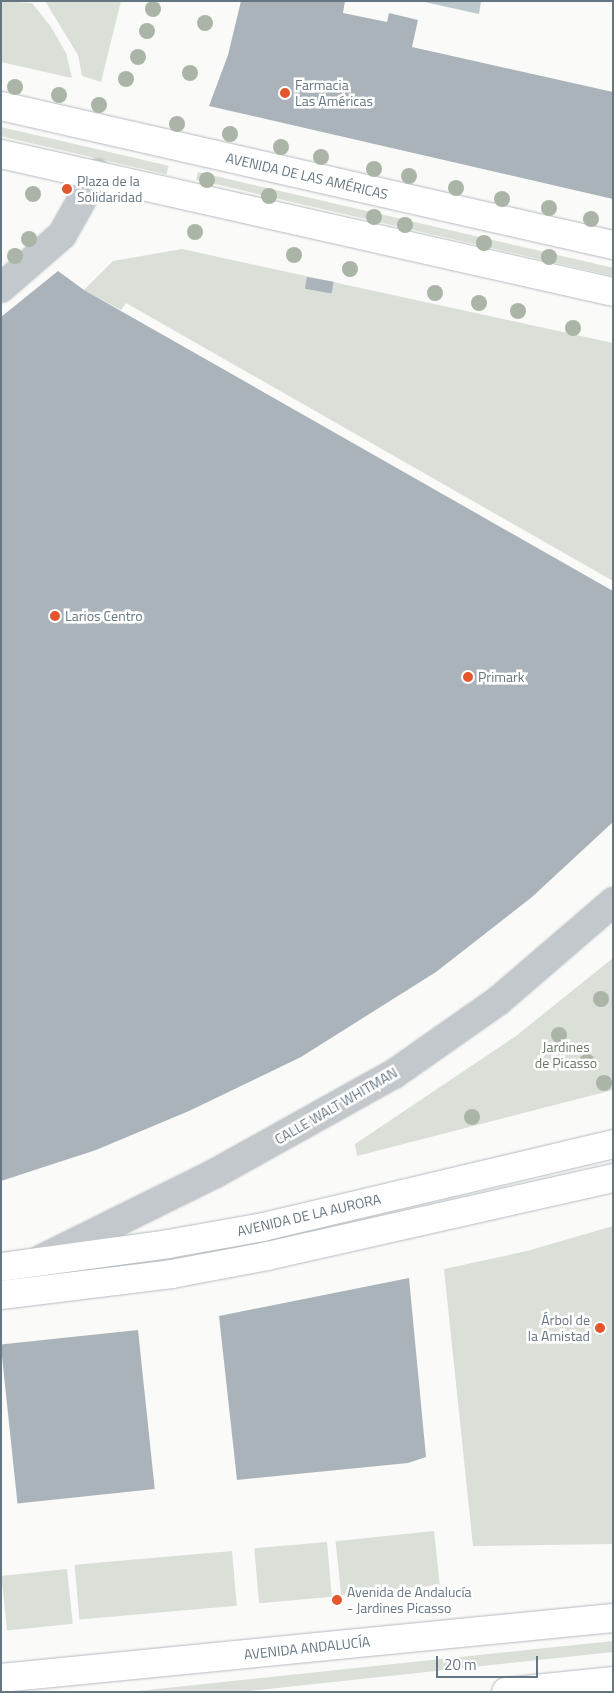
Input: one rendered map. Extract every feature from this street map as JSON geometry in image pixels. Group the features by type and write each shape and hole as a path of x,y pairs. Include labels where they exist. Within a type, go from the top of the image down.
{"main road":[{"name":"AVENIDA DE LAS AMÉRICAS","path":"1,106 613,245"},
{"path":"1,154 97,173 613,292"},
{"name":"AVENIDA DE LA AURORA","path":"1,1267 31,1264 263,1227 613,1144"},
{"path":"1,1295 172,1274 268,1256 613,1178"},
{"name":"AVENIDA ANDALUCÍA","path":"1,1678 613,1618"},
{"path":"506,1692 613,1681"}],"street":[{"path":"1,288 62,235 97,173"},
{"name":"CALLE WALT WHITMAN","path":"31,1264 214,1174 394,1074 498,1001 613,902"}],"green space":[{"path":"1,1 32,3 51,27 66,53 72,78 1,62"},
{"path":"45,1 121,1 101,82 82,76 78,55"},
{"path":"1,127 169,166 167,174 1,136"},
{"path":"198,172 613,268 611,276 196,180"},
{"path":"182,249 613,343 613,581 126,303 121,310 84,290 113,261"},
{"name":"Jardines de Picasso","path":"613,958 613,1090 357,1156 355,1144 516,1036"},
{"path":"613,1226 613,1544 473,1546 444,1269 527,1251"},
{"path":"434,1531 440,1585 341,1595 336,1541"},
{"path":"327,1542 332,1597 259,1603 254,1548"},
{"path":"232,1551 237,1606 79,1620 75,1565"},
{"path":"67,1569 73,1624 7,1631 1,1576"},
{"path":"613,1641 613,1652 240,1692 129,1692"}],"shaded area":[{"path":"420,1 481,1 479,14"}],"building":[{"path":"241,1 345,1 343,13 387,22 389,13 418,20 412,47 613,92 613,199 209,106 228,55"},
{"path":"58,271 84,290 613,591 613,822 532,897 436,972 301,1057 189,1111 96,1150 1,1181 1,317"},
{"path":"307,277 334,282 332,294 305,289"},
{"path":"409,1278 426,1457 408,1463 237,1480 219,1316"},
{"path":"138,1330 155,1489 17,1504 1,1344"}],"place":[{"name":"Farmacia Las Américas","path":"285,93"},
{"name":"Plaza de la Solidaridad","path":"67,189"},
{"name":"Larios Centro","path":"55,616"},
{"name":"Primark","path":"468,677"},
{"name":"Árbol de la Amistad","path":"600,1328"},
{"name":"Avenida de Andalucía - Jardines Picasso","path":"337,1600"}]}
